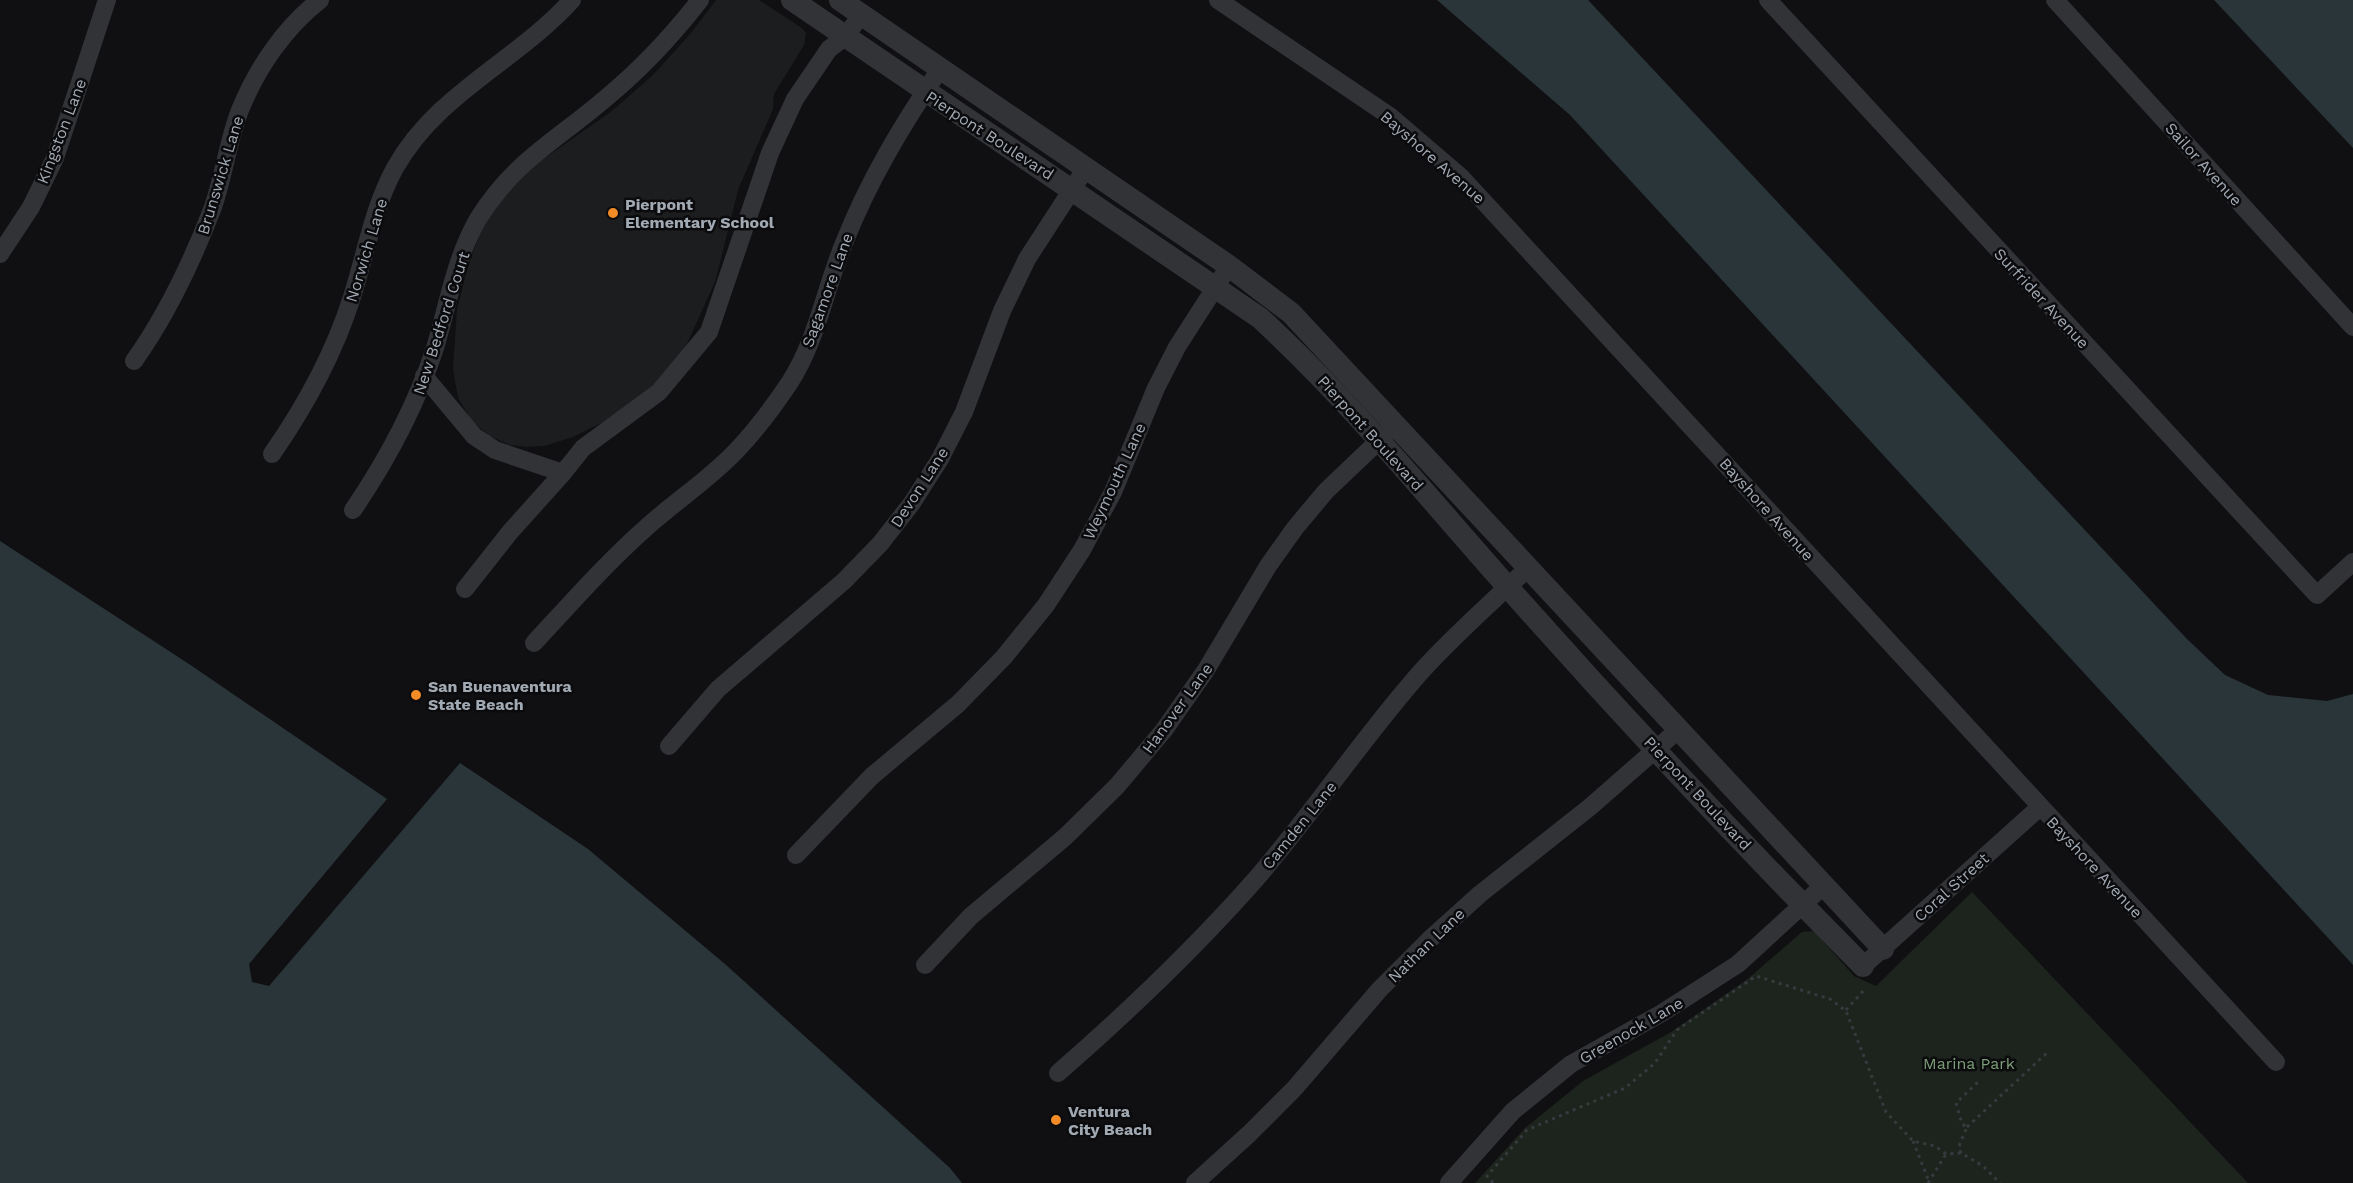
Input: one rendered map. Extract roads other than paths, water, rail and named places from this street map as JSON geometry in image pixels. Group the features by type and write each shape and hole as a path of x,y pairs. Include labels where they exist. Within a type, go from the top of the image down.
{"street":[{"name":"Kingston Lane","path":"0,254 31,207 55,158 74,107 100,15 107,0"},
{"name":"Brunswick Lane","path":"134,361 157,328 195,254 214,203 240,111 258,73 281,38 320,0"},
{"name":"Norwich Lane","path":"272,454 309,397 333,348 352,297 378,205 396,167 419,132 448,102 525,44 573,0"},
{"name":"New Bedford Court","path":"353,510 391,450 424,376 460,257 478,220 501,187 528,157 604,100 646,63 700,0"},
{"name":"Pierpont Boulevard","path":"792,0 924,92 1072,189 1260,318 1287,343 1378,440 1656,749 1802,905 1863,966"},
{"name":"Pierpont Boulevard","path":"840,0 1229,266 1291,313 1397,424 1822,886 1883,949"},
{"name":"Bayshore Avenue","path":"1218,0 1382,111 1461,177 2276,1062"},
{"name":"Surfrider Avenue","path":"1768,0 2317,595 2353,562"},
{"name":"Sailor Avenue","path":"2055,0 2353,327"},
{"path":"465,589 504,539 583,448 658,392 710,332 758,184 795,99 829,49 845,37 861,15"},
{"name":"Sagamore Lane","path":"534,643 594,577 646,527 736,451 766,417 792,379 812,338 842,246 861,199 884,154 940,69"},
{"name":"Devon Lane","path":"669,746 718,689 844,581 880,544 912,503 940,459 964,412 1002,311 1028,260 1086,168"},
{"name":"Weymouth Lane","path":"796,855 872,776 958,704 1004,657 1046,605 1082,550 1103,511 1176,346 1229,266"},
{"path":"424,376 474,436 495,450 563,473"},
{"name":"Hanover Lane","path":"925,965 971,916 1065,837 1117,786 1164,730 1206,670 1268,566 1295,528 1326,492 1397,424"},
{"name":"Camden Lane","path":"1059,1073 1142,999 1200,940 1256,879 1418,675 1455,636 1529,567"},
{"name":"Nathan Lane","path":"1195,1183 1286,1096 1380,989 1429,940 1480,894 1590,807 1678,730"},
{"name":"Coral Street","path":"1863,966 2040,807"},
{"name":"Greenock Lane","path":"1449,1183 1513,1111 1571,1064 1662,1013 1738,964 1822,886"}],"place":[{"name":"Pierpont Elementary School","path":"613,213"},
{"name":"San Buenaventura State Beach","path":"416,695"},
{"name":"Ventura City Beach","path":"1056,1120"}],"park label":[{"name":"Marina Park","path":"1969,1063"}]}
